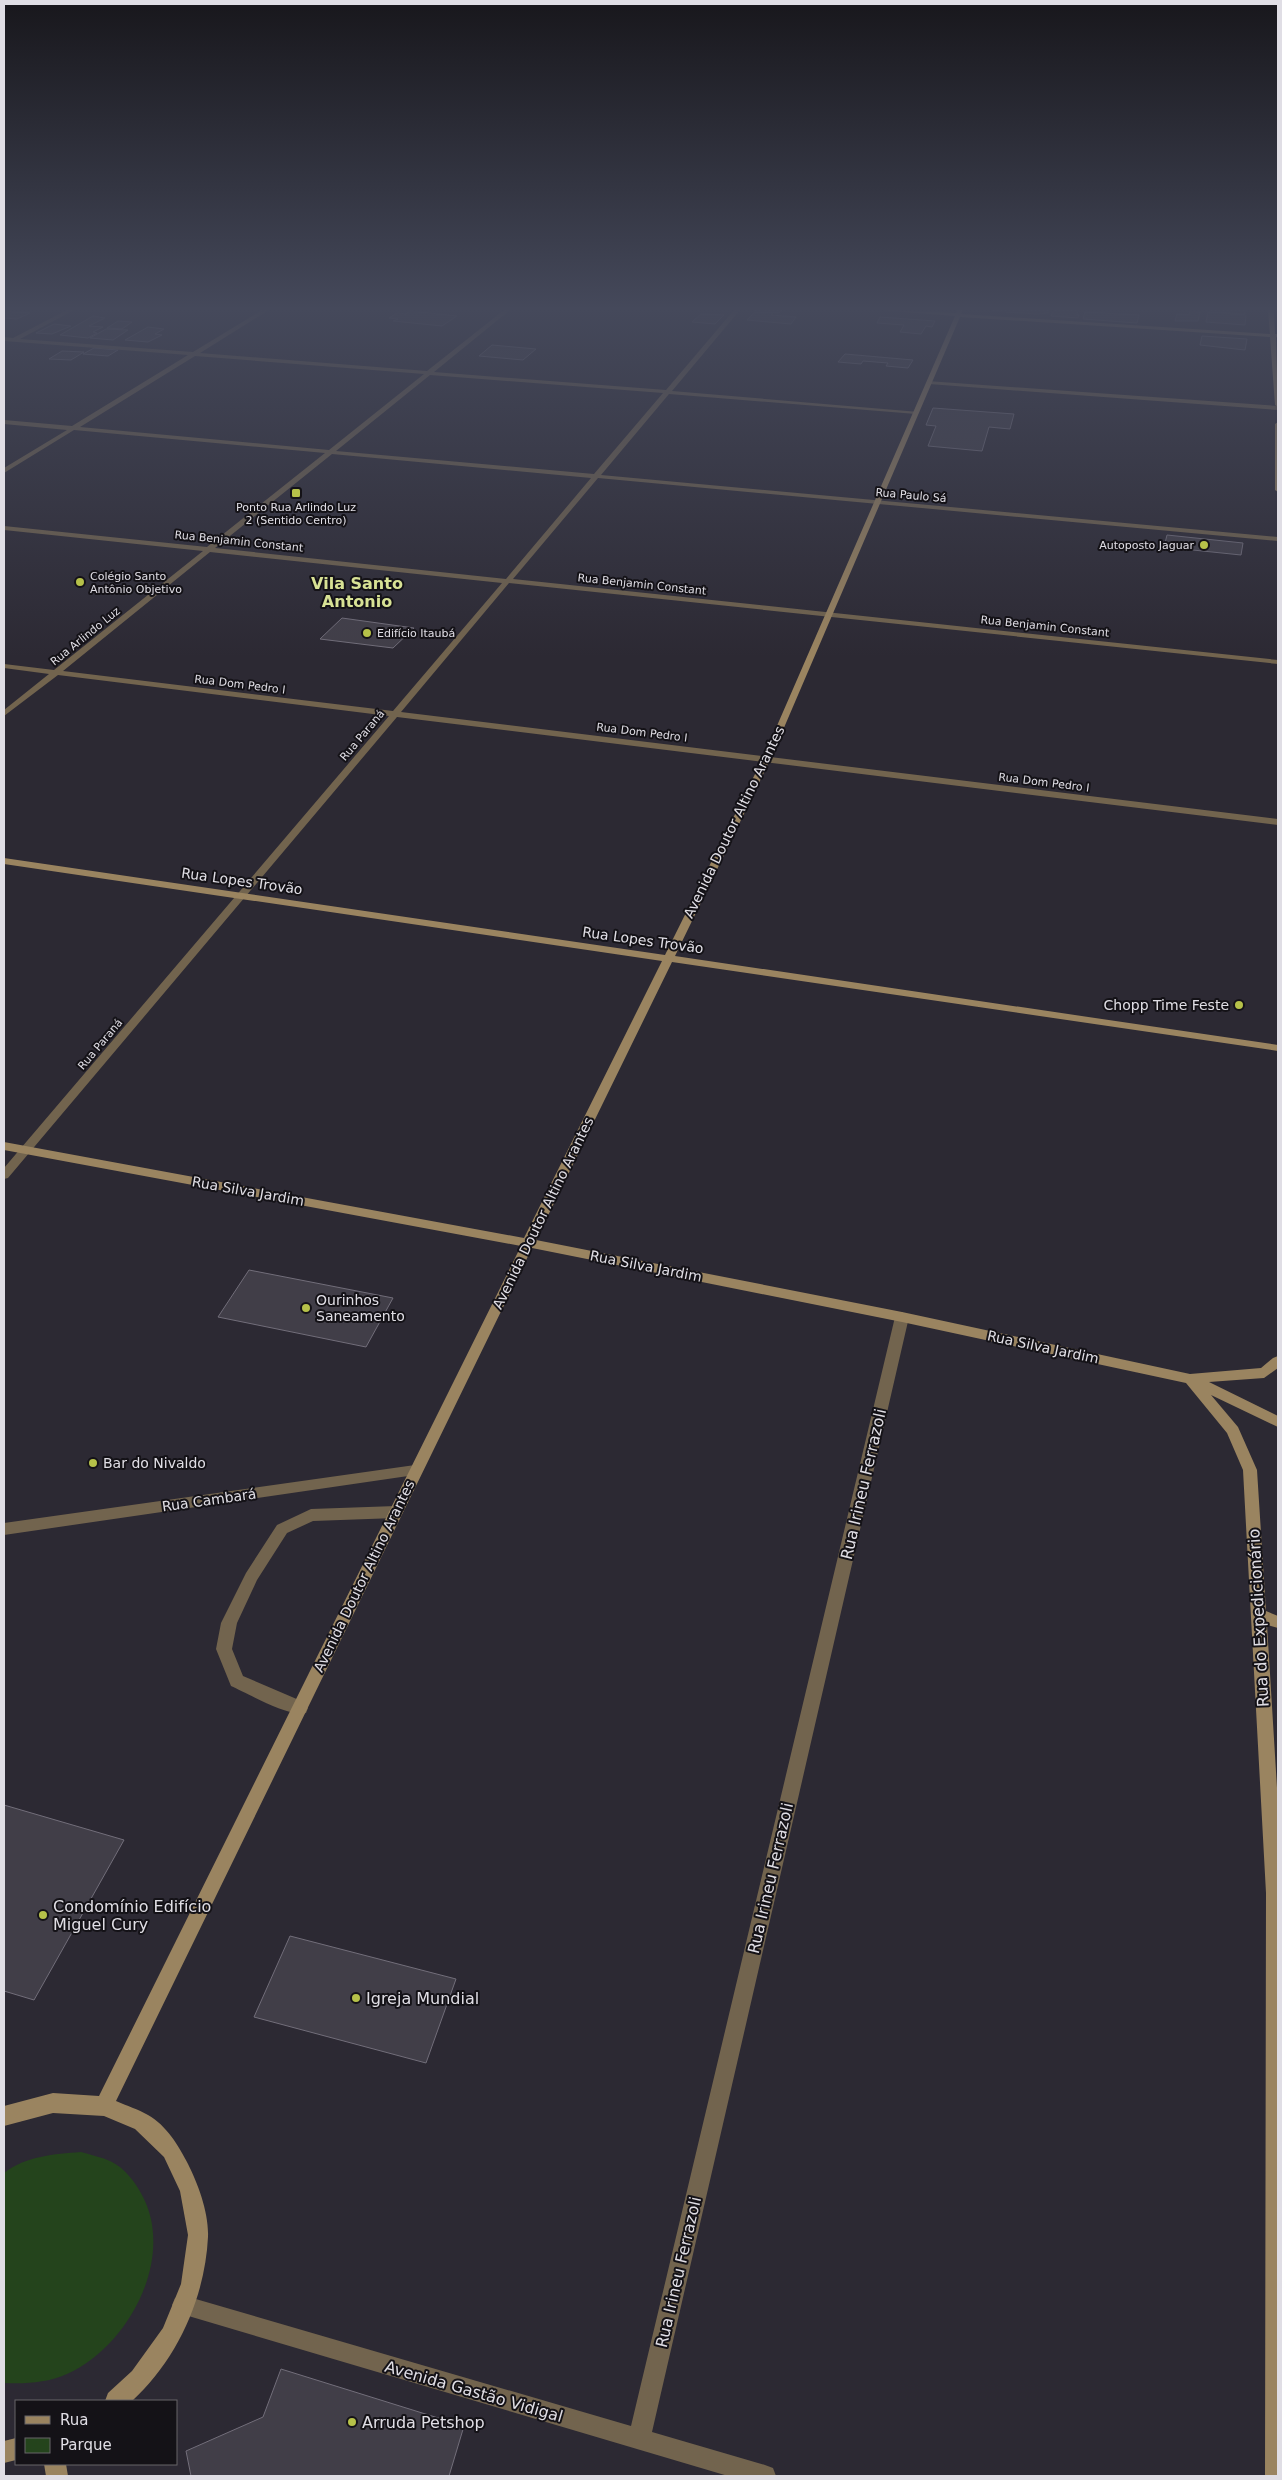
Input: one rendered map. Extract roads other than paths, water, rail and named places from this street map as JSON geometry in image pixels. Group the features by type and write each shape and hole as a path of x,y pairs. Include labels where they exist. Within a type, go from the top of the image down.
{"street":[{"name":"Rua Paulo Sá","path":"46,426 1278,539"},
{"path":"4,471 76,426"},
{"name":"Rua Arlindo Luz","path":"4,714 363,426"},
{"name":"Rua Paraná","path":"4,1175 639,426"},
{"name":"Avenida Doutor Altino Arantes","path":"104,2106 415,1470 767,758 910,426"},
{"path":"1278,426 1278,490"},
{"name":"Rua Benjamin Constant","path":"4,528 1278,662"},
{"name":"Rua Dom Pedro I","path":"4,666 1278,822"},
{"name":"Rua Lopes Trovão","path":"4,861 242,894 1278,1048"},
{"name":"Rua Silva Jardim","path":"4,1146 528,1243 902,1317 1190,1379 1278,1422"},
{"name":"Rua Irineu Ferrazoli","path":"639,2439 902,1317"},
{"path":"1190,1379 1264,1373 1278,1360"},
{"name":"Rua do Expedicionário","path":"1190,1379 1233,1431 1250,1470 1277,1894 1276,2476"},
{"name":"Rua Cambará","path":"4,1530 415,1470"},
{"path":"300,1708 275,1699 237,1681 224,1649 229,1623 251,1577 282,1529 311,1515 396,1512"},
{"path":"1258,1615 1278,1622"},
{"path":"4,2116 53,2103 104,2106 142,2122 171,2150 190,2189 198,2235 191,2284 171,2335 140,2379 117,2400"},
{"name":"Avenida Gastão Vidigal","path":"182,2305 765,2476"}],"place":[{"name":"Ponto Rua Arlindo Luz 2 (Sentido Centro)","path":"296,493"},
{"name":"Autoposto Jaguar","path":"1204,545"},
{"name":"Colégio Santo Antônio Objetivo","path":"80,582"},
{"name":"Edifício Itaubá","path":"367,633"},
{"name":"Chopp Time Feste","path":"1239,1005"},
{"name":"Ourinhos Saneamento","path":"306,1308"},
{"name":"Bar do Nivaldo","path":"93,1463"},
{"name":"Condomínio Edifício Miguel Cury","path":"43,1915"},
{"name":"Igreja Mundial","path":"356,1998"},
{"name":"Arruda Petshop","path":"352,2422"}],"district":[{"name":"Vila Santo Antonio","path":"357,592"}]}
